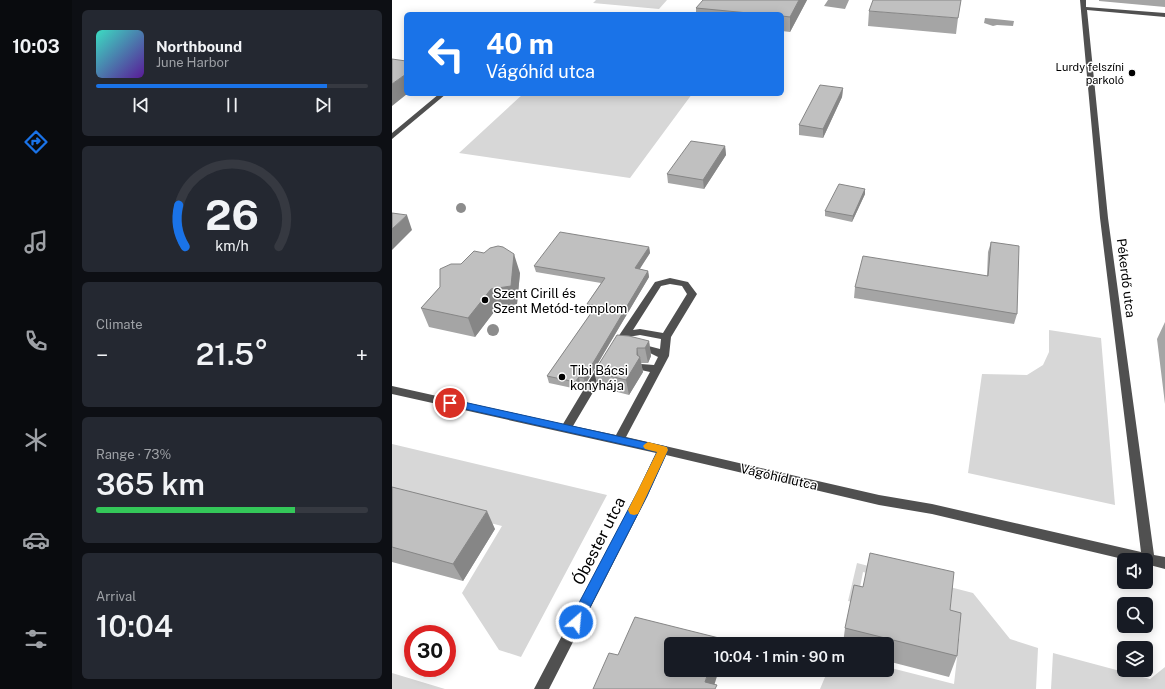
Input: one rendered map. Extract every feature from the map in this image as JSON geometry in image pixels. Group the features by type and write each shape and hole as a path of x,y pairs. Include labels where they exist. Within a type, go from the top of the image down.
{"street":[{"path":"1083,4 1165,15"},
{"name":"Pékerdő utca","path":"1083,4 1104,218 1147,553"},
{"path":"392,136 441,96"},
{"path":"619,440 664,356 666,338 692,294 685,284 670,282 658,284 616,346 630,344 653,350 664,356"},
{"path":"625,334 640,332 666,338"},
{"path":"566,428 607,360 614,361"},
{"path":"645,367 658,368"},
{"name":"Vágóhíd utca","path":"392,390 566,428 879,500 932,509 1122,553"},
{"name":"Óbester utca","path":"541,689 643,492 663,450"},
{"name":"Vágóhíd utca","path":"1153,560 1165,563"}],"shaded area":[{"path":"596,0 667,0 659,9 593,3"},
{"path":"828,0 849,0 845,9 824,6"},
{"path":"985,18 1014,21 1013,26 993,26 984,23"},
{"path":"521,96 691,96 630,178 459,153"},
{"path":"1049,330 1101,338 1115,505 968,473 982,374 1027,375 1043,365 1049,352"},
{"path":"392,444 607,495 521,657 499,650 462,593 502,526 392,498"},
{"path":"857,563 973,593 1010,639 1038,648 1036,689 820,689 825,677 894,677 894,669 954,684 960,631 948,628 952,593 863,572 857,603 848,601"},
{"path":"1053,653 1117,670 1117,677 1143,677 1150,679 1165,667 1165,689 1051,689"},
{"path":"392,673 445,689 392,689"}],"building":[{"path":"703,0 799,0 790,17 784,16 784,12 738,12 696,8"},
{"path":"873,0 961,0 958,18 869,11"},
{"path":"392,59 404,61 404,75 392,84"},
{"path":"820,85 843,88 823,129 799,125"},
{"path":"691,141 725,146 703,180 667,174"},
{"path":"839,184 865,189 853,216 825,211"},
{"path":"392,213 407,215 392,229"},
{"path":"560,232 649,247 635,268 648,271 584,378 579,377 575,382 547,376 596,306 587,304 605,278 534,266"},
{"path":"991,242 1019,246 1017,314 855,287 863,256 988,276"},
{"path":"498,246 503,247 514,254 511,286 491,289 468,318 421,308 440,287 440,269 451,264 461,264 474,251 484,253 490,248"},
{"path":"617,335 629,336 649,341 645,348 637,348 637,355 640,357 626,380 594,372"},
{"path":"392,487 487,511 453,564 392,547"},
{"path":"870,553 954,572 950,610 961,613 957,656 894,640 894,637 881,637 845,628 854,585 863,587"},
{"path":"635,617 715,637 664,637 664,677 707,677 705,682 717,685 715,689 593,689 609,653 618,655"}],"slow traffic":[{"path":"634,510 663,450 648,446"}],"place":[{"name":"Lurdy felszíni parkoló","path":"1132,73"},
{"name":"Szent Cirill és Szent Metód-templom","path":"485,300"},
{"name":"Tibi Bácsi konyhája","path":"562,377"}],"route":[{"path":"450,403 663,450 576,622"}]}
